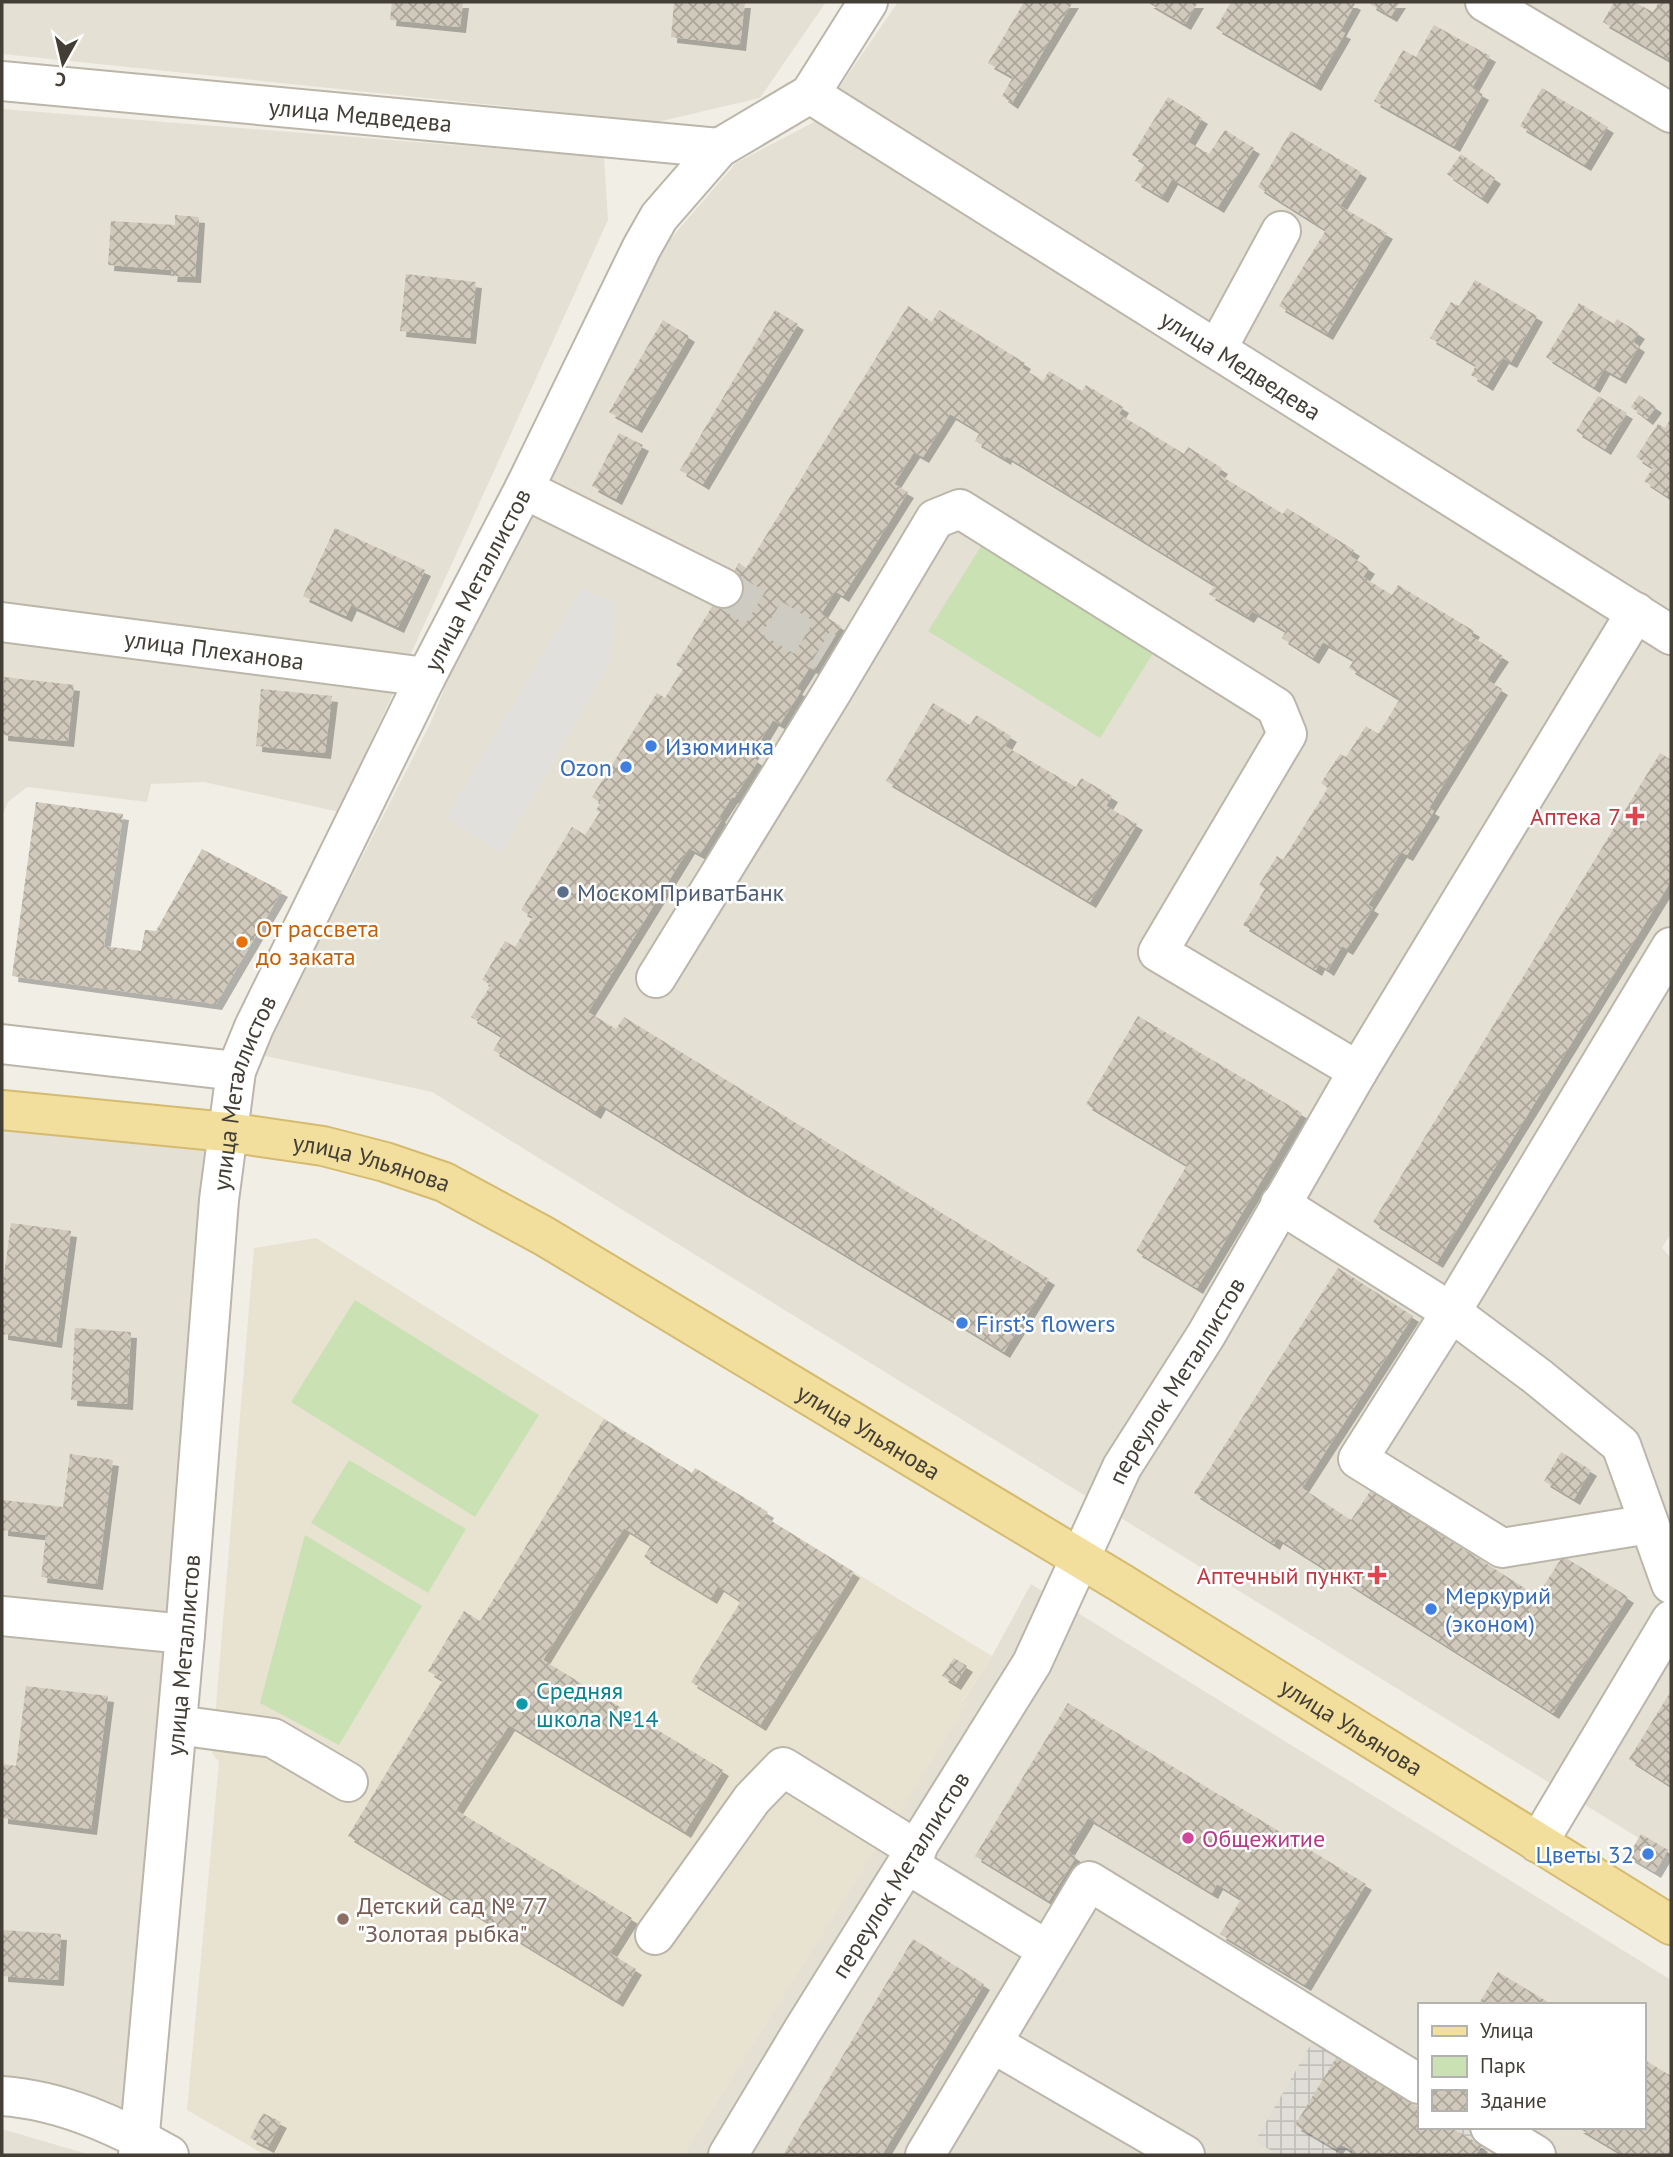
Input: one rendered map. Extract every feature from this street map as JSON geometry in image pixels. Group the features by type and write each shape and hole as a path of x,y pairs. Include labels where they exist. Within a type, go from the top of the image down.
{"main road":[{"name":"улица Ульянова","path":"2,1110 227,1132 323,1146 444,1182 544,1236 1081,1560 1671,1925"}],"street":[{"name":"улица Металлистов","path":"149,2150 177,1726 219,1200 236,1071 254,1027 426,677 524,489 659,217 719,148 810,94 867,2"},
{"path":"1485,2 1671,113"},
{"name":"улица Медведева","path":"2,81 719,148"},
{"name":"улица Медведева","path":"810,94 1671,635"},
{"path":"1217,349 1281,230"},
{"path":"524,489 723,588"},
{"path":"656,978 837,657 935,519 960,509 1276,707 1287,734 1158,952 1358,1071"},
{"name":"переулок Металлистов","path":"728,2155 1032,1663 1122,1468 1206,1335 1358,1071 1636,612"},
{"name":"улица Плеханова","path":"2,622 426,677"},
{"path":"1649,1524 1502,1548 1358,1459 1451,1311 1671,947"},
{"path":"2,1044 236,1071"},
{"path":"1280,1204 1451,1311 1621,1445 1671,1584"},
{"path":"2,1616 185,1634"},
{"path":"1538,1843 1671,1620"},
{"path":"177,1726 273,1738 348,1782"},
{"path":"655,1935 752,1799 783,1767 1047,1950"},
{"path":"925,2155 1088,1881 1418,2083"},
{"path":"992,2043 1185,2155"},
{"path":"2,2096 23,2097 80,2112 149,2150"},
{"path":"1493,2129 1536,2155"}],"shaded area":[{"path":"2,2 826,2 760,98 657,122 2,54"},
{"path":"898,2 1671,2 1671,1233 1662,1248 1671,1258 1671,1858 432,1092 261,1055 431,722 524,489 666,244 736,163 816,121"},
{"path":"2,109 604,157 608,220 339,812 204,782 151,784 147,802 27,787 8,802 2,816"},
{"path":"582,588 618,603 608,666 501,853 446,818"},
{"path":"2,1110 227,1132 140,2138 2,2096"},
{"path":"316,1238 692,1473 695,1468 768,1512 766,1518 992,1656 962,1701 967,1705 683,2155 265,2155 187,2110 219,1762 212,1753 254,1248"},
{"path":"1031,1584 1671,1980 1671,2155 683,2155 966,1705 962,1702 992,1656"},
{"path":"1317,2034 1418,2094 1418,2129 1476,2129 1493,2139 1483,2155 1278,2155 1255,2141"},
{"path":"2,2129 91,2155 2,2155"}],"green space":[{"path":"983,543 1155,650 1100,738 928,631"},
{"path":"355,1300 539,1415 475,1517 291,1402"},
{"path":"349,1460 466,1529 428,1593 311,1523"},
{"path":"305,1535 422,1606 339,1745 260,1703"}],"building":[{"path":"392,2 463,2 460,27 390,20"},
{"path":"674,2 745,2 740,45 671,37"},
{"path":"1020,2 1073,2 1012,103 1002,96 1013,77 988,63 1023,4"},
{"path":"1147,2 1198,2 1185,24"},
{"path":"1231,2 1355,4 1340,31 1345,33 1315,85 1216,28"},
{"path":"1400,2 1391,16 1370,4"},
{"path":"1614,2 1634,2 1653,12 1659,2 1671,2 1671,61 1603,22"},
{"path":"1434,25 1490,56 1472,88 1483,94 1454,146 1374,101 1403,50 1416,57"},
{"path":"1542,88 1608,127 1585,165 1520,126"},
{"path":"1168,97 1202,118 1188,142 1209,154 1225,130 1254,148 1218,207 1172,179 1162,197 1135,181 1145,163 1132,155"},
{"path":"1291,131 1361,172 1340,206 1387,233 1327,334 1279,306 1326,230 1258,187"},
{"path":"1461,154 1495,178 1482,198 1447,174"},
{"path":"175,215 199,217 195,277 171,276 172,270 108,265 111,221 175,225"},
{"path":"406,274 476,282 470,338 400,331"},
{"path":"1475,280 1537,316 1511,362 1503,358 1487,385 1471,375 1476,365 1430,338 1451,302 1459,306"},
{"path":"1579,303 1614,324 1617,319 1639,333 1633,342 1639,346 1620,378 1604,369 1594,387 1546,357"},
{"path":"908,306 932,322 939,310 1025,363 1022,368 1043,381 1049,371 1082,391 1086,385 1123,407 1119,414 1184,454 1188,447 1222,468 1218,474 1283,514 1287,508 1354,550 1350,556 1369,568 1363,577 1392,595 1398,585 1474,631 1471,636 1503,656 1487,680 1502,689 1429,808 1434,811 1407,855 1401,852 1368,905 1373,908 1347,949 1342,946 1328,970 1319,964 1316,970 1243,925 1265,889 1259,885 1277,856 1283,860 1328,788 1321,783 1340,754 1346,757 1366,726 1378,734 1400,699 1349,668 1354,660 1323,642 1313,658 1282,638 1286,631 1252,611 1248,617 1209,594 1215,585 1006,456 1005,459 975,441 980,432 950,414 923,457 914,452 894,484 908,492 843,596 835,591 821,614 841,626 814,670 810,667 796,689 801,691 780,724 773,720 751,756 758,761 719,817 722,819 700,854 689,848 588,1012 616,1029 624,1017 1049,1279 1004,1352 600,1104 595,1113 493,1050 502,1036 471,1017 491,985 482,980 505,941 515,947 533,917 521,910 572,827 585,835 600,812 596,810 601,803 592,797 657,693 665,698 683,669 676,665 739,563 746,568"},
{"path":"775,310 798,324 703,484 680,470"},
{"path":"663,320 689,336 636,427 609,412"},
{"path":"1639,395 1656,407 1647,419 1631,407"},
{"path":"1598,396 1627,413 1605,449 1576,431"},
{"path":"1671,418 1671,488 1667,496 1644,481 1653,468 1636,457 1658,424 1665,428"},
{"path":"619,433 643,445 616,499 592,486"},
{"path":"335,528 425,570 398,627 351,605 346,616 303,596"},
{"path":"4,677 74,685 68,741 2,735"},
{"path":"261,689 332,696 325,753 256,746"},
{"path":"933,703 970,725 976,715 1011,736 1005,746 1076,787 1081,778 1112,796 1106,806 1137,824 1090,902 886,781"},
{"path":"1660,753 1671,760 1671,881 1437,1262 1373,1222"},
{"path":"36,802 123,814 104,946 141,951 145,930 156,931 202,849 282,891 216,1004 12,976"},
{"path":"1138,1016 1302,1113 1197,1288 1136,1251 1187,1165 1086,1104"},
{"path":"11,1223 71,1231 56,1342 2,1334 2,1291"},
{"path":"1338,1268 1413,1316 1302,1488 1351,1520 1371,1490 1537,1596 1563,1556 1628,1597 1553,1713 1277,1538 1274,1544 1194,1493"},
{"path":"75,1328 131,1332 127,1404 71,1400"},
{"name":"Средняя школа №14","path":"604,1419 692,1473 695,1468 768,1512 765,1517 854,1572 760,1725 691,1682 741,1601 718,1586 711,1598 644,1557 651,1545 624,1528 543,1660 723,1770 685,1832 509,1725 456,1810 632,1918 610,1953 636,1969 617,2001 348,1836 443,1680 428,1671 464,1611 480,1621"},
{"path":"1561,1452 1591,1470 1574,1499 1544,1481"},
{"path":"70,1454 113,1460 97,1584 41,1577 46,1535 2,1530 3,1500 63,1507"},
{"path":"954,1658 967,1666 955,1684 942,1676"},
{"path":"26,1686 108,1696 91,1829 2,1818 2,1764 16,1766"},
{"path":"1671,1691 1671,1786 1629,1759"},
{"path":"1068,1703 1366,1884 1305,1985 1220,1934 1241,1899 1217,1884 1212,1893 1088,1818 1068,1851 1076,1857 1049,1901 975,1856"},
{"path":"1641,1834 1668,1850 1655,1872 1628,1856"},
{"path":"2,1930 61,1934 58,1980 2,1976"},
{"path":"913,1939 984,1984 882,2155 783,2155"},
{"path":"1498,1972 1550,2003 1479,2003"},
{"path":"1336,2058 1418,2107 1418,2129 1453,2129 1482,2146 1476,2155 1359,2155 1340,2144 1336,2149 1295,2125"},
{"path":"1645,2060 1671,2076 1671,2155 1624,2155 1580,2129 1645,2129"},
{"path":"263,2113 281,2122 268,2147 250,2138"}],"tunnel":[{"path":"723,588 826,651"}],"place":[{"name":"Изюминка","path":"651,746"},
{"name":"Ozon","path":"626,767"},
{"name":"Аптека 7","path":"1635,816"},
{"name":"МоскомПриватБанк","path":"563,892"},
{"name":"От рассвета до заката","path":"242,942"},
{"name":"First’s flowers","path":"962,1323"},
{"name":"Аптечный пункт","path":"1377,1575"},
{"name":"Меркурий (эконом)","path":"1431,1609"},
{"name":"Средняя школа №14","path":"522,1704"},
{"name":"Общежитие","path":"1188,1838"},
{"name":"Цветы 32","path":"1648,1854"},
{"name":"Детский сад № 77 \"Золотая рыбка\"","path":"343,1919"}]}
